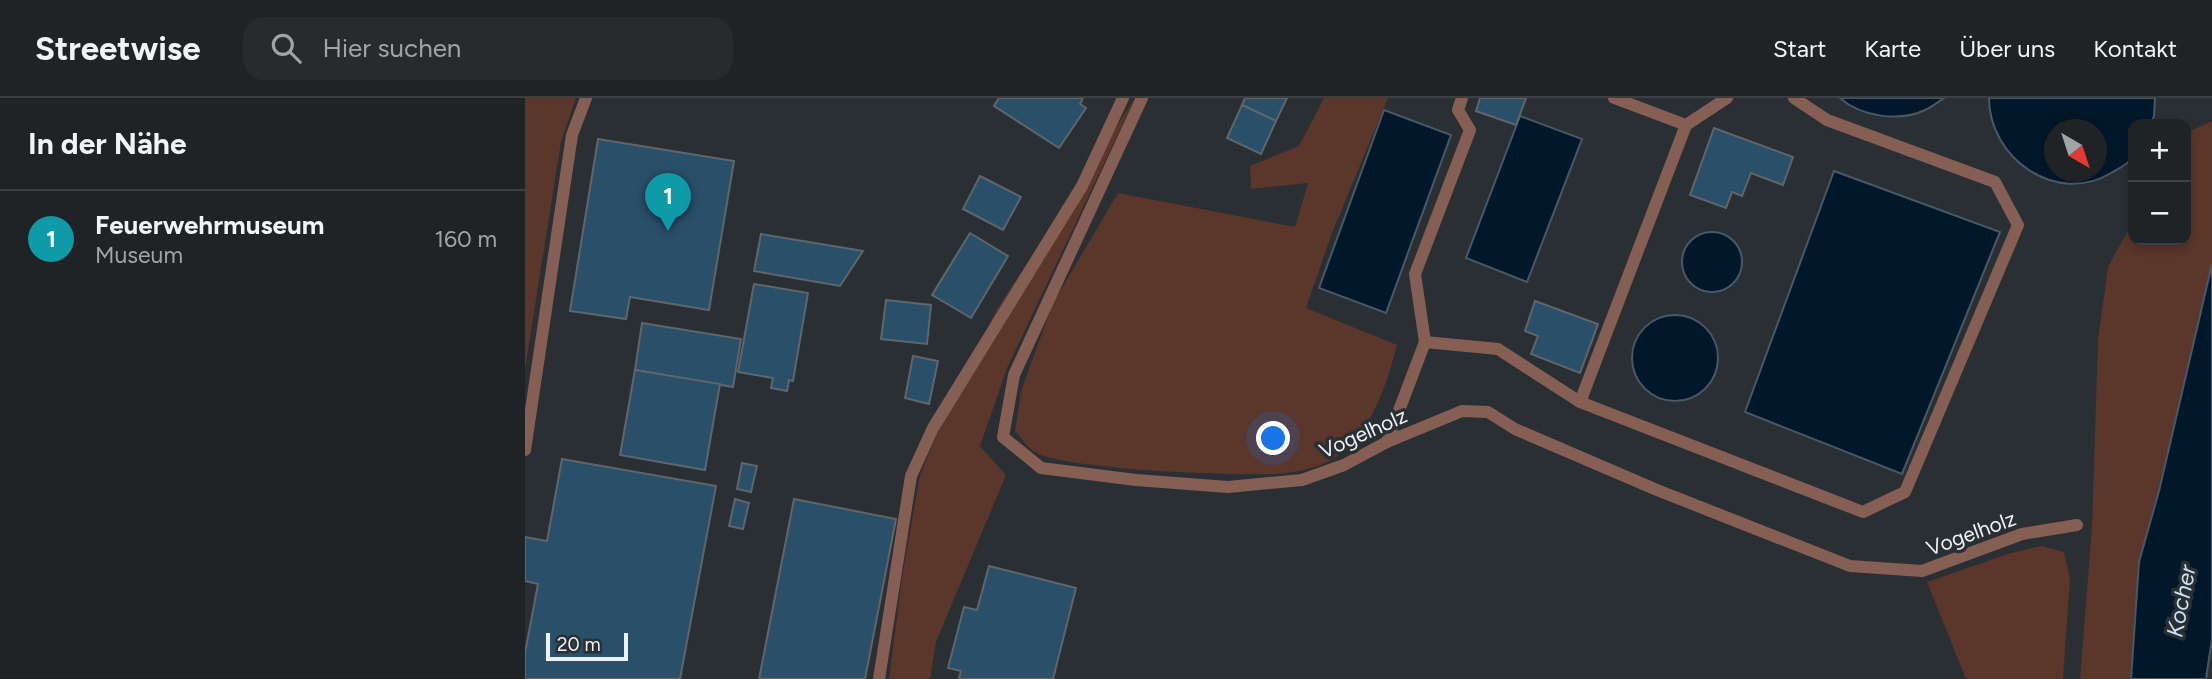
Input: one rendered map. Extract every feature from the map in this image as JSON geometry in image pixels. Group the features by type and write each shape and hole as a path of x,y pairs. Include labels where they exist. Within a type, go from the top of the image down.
{"lane":[{"path":"525,450 572,135 586,98"},
{"path":"879,679 911,477 933,428 1082,186 1123,98"},
{"name":"Vogelholz","path":"1142,98 1014,375 1003,438 1041,468 1136,480 1228,487 1301,480 1344,465 1387,442 1462,411 1488,412 1515,429 1657,490 1850,566 1922,571 2022,534 2077,525"},
{"path":"1387,442 1425,342 1415,274 1470,130 1458,110 1462,98"},
{"path":"1614,98 1686,125"},
{"path":"1580,402 1686,125 1727,98"},
{"path":"1425,342 1498,349 1580,402 1863,512 1905,492 2018,225 1995,182 1827,120 1794,98"}],"shaded area":[{"path":"525,98 576,98 561,142 525,369"},
{"path":"1135,98 1007,368 980,446 1006,475 936,642 930,679 889,679 902,577 920,475 951,400 996,311"},
{"path":"1324,98 1388,98 1332,233 1306,308 1397,345 1382,393 1357,437 1346,449 1327,462 1305,470 1276,474 1189,473 1111,467 1049,458 1030,449 1015,431 1021,391 1053,303 1118,193 1295,227 1308,183 1251,189 1250,166 1299,146"},
{"path":"2212,121 2212,264 2159,491 2139,562 2131,679 2080,679 2092,526 2098,339 2108,267 2128,230 2128,245 2191,245 2191,131"},
{"path":"2042,546 2064,552 2070,578 2063,679 1966,679 1927,582 2011,553"}],"water":[{"path":"1840,98 1944,98 1915,114 1881,116 1859,110"},
{"path":"1989,98 2155,98 2153,119 2128,119 2128,162 2107,175 2107,119 2044,119 2044,178 2013,157 2000,140 1992,120"},
{"path":"1384,110 1451,135 1386,313 1319,288"},
{"path":"1520,116 1582,139 1527,282 1466,258"},
{"path":"1834,171 2000,232 1902,474 1745,412"},
{"path":"2058,182 2090,182 2069,184"},
{"path":"1706,232 1718,232 1737,245 1742,262 1740,274 1729,287 1718,292 1706,292 1687,279 1682,268 1682,256 1695,237"},
{"name":"Kocher","path":"2212,264 2212,639 2206,679 2131,679 2139,562 2159,491"},
{"path":"1675,315 1699,322 1711,334 1718,358 1711,382 1699,394 1675,401 1651,394 1639,382 1632,358 1639,334 1651,322"}],"building":[{"path":"999,98 1083,98 1080,104 1086,108 1059,148 994,106"},
{"path":"1245,98 1287,98 1276,121 1242,105"},
{"path":"1480,98 1526,98 1516,125 1476,111"},
{"path":"1242,105 1276,121 1261,154 1227,138"},
{"path":"1714,128 1793,157 1783,185 1751,173 1742,196 1732,192 1726,208 1690,195"},
{"path":"598,139 734,161 709,310 630,297 626,319 570,311"},
{"path":"980,176 1021,197 1003,230 963,209"},
{"path":"970,233 1008,256 971,318 932,295"},
{"path":"761,234 863,251 840,286 754,271"},
{"path":"754,284 808,293 793,381 789,380 787,391 771,388 773,378 738,372"},
{"path":"886,300 931,305 927,344 881,339"},
{"path":"1535,301 1598,324 1580,373 1531,354 1538,336 1525,331"},
{"path":"642,323 741,339 733,387 635,370"},
{"path":"913,356 938,361 929,404 905,398"},
{"path":"635,370 720,384 705,470 620,455"},
{"path":"562,459 716,486 680,679 525,679 525,653 538,584 525,581 525,537 547,541"},
{"path":"742,463 757,466 751,492 737,489"},
{"path":"735,499 749,503 743,529 729,526"},
{"path":"794,499 896,519 865,679 759,679"},
{"path":"989,566 1076,588 1053,679 959,679 961,671 948,668 964,607 977,610"}],"place":[{"name":"Feuerwehrmuseum","path":"668,231"}]}
